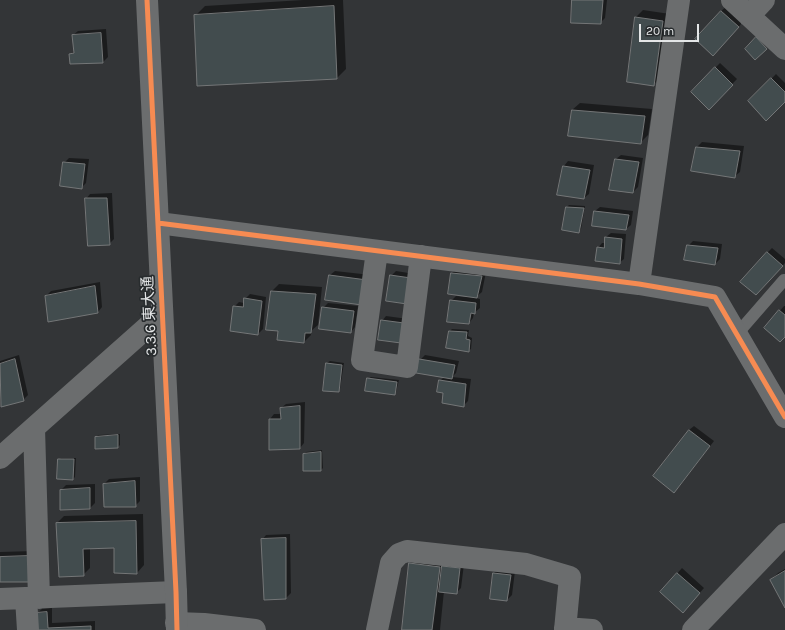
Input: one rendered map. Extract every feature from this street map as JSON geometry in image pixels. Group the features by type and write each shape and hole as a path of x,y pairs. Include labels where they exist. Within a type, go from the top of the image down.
{"street":[{"name":"3.3.6 東大通","path":"147,0 176,592 176,627"},
{"path":"639,284 679,0"},
{"path":"732,0 785,50"},
{"path":"749,16 764,0"},
{"path":"158,223 639,284 715,297 785,417"},
{"path":"378,251 362,360 407,367 421,256"},
{"path":"0,458 162,314"},
{"path":"28,630 32,598 34,428"},
{"path":"693,630 785,534"},
{"path":"377,630 391,563 399,554 407,551 526,564 570,577 565,629 592,630"},
{"path":"0,600 176,592"},
{"path":"176,627 204,624 255,630"}],"lane":[{"path":"737,334 784,280"}],"building":[{"path":"572,0 603,0 601,24 571,23"},
{"path":"334,6 337,79 197,86 194,15"},
{"path":"721,11 739,27 713,56 695,39"},
{"path":"635,17 663,21 654,86 627,82"},
{"path":"101,33 103,63 70,64 69,54 74,53 72,35"},
{"path":"756,37 767,49 755,60 745,49"},
{"path":"715,67 733,85 709,110 691,92"},
{"path":"771,78 785,92 785,102 766,121 748,101"},
{"path":"572,110 645,116 641,144 568,136"},
{"path":"696,147 740,151 735,178 691,171"},
{"path":"615,159 639,162 633,193 609,190"},
{"path":"63,162 85,164 82,189 60,186"},
{"path":"563,166 590,170 584,199 557,195"},
{"path":"85,198 107,198 110,245 88,246"},
{"path":"566,207 584,208 579,233 562,230"},
{"path":"594,211 629,215 626,230 592,226"},
{"path":"605,237 622,239 620,264 595,261 597,247 604,248"},
{"path":"687,245 718,248 715,265 684,260"},
{"path":"767,252 783,266 756,295 740,282"},
{"path":"451,273 482,276 477,298 448,294"},
{"path":"329,275 367,280 362,305 325,300"},
{"path":"390,275 411,278 407,304 386,301"},
{"path":"95,286 98,313 48,322 45,296"},
{"path":"271,291 316,294 311,333 305,333 304,343 277,340 278,331 266,330"},
{"path":"244,298 262,301 258,335 230,331 233,306 243,307"},
{"path":"450,300 476,303 475,314 471,313 469,324 447,322"},
{"path":"322,307 354,311 351,333 319,329"},
{"path":"779,310 785,315 785,337 780,342 764,328"},
{"path":"381,320 404,323 401,343 378,340"},
{"path":"449,331 467,332 466,339 470,340 469,352 446,348"},
{"path":"15,359 24,401 1,407 0,364"},
{"path":"419,359 455,365 452,379 416,373"},
{"path":"326,363 342,365 339,392 323,391"},
{"path":"367,378 397,382 395,395 365,391"},
{"path":"439,380 466,384 464,407 442,403 443,393 437,392"},
{"path":"300,406 300,449 269,450 269,419 281,419 280,408"},
{"path":"689,430 710,446 674,493 653,476"},
{"path":"118,435 118,448 95,449 95,437"},
{"path":"321,452 321,471 303,471 303,454"},
{"path":"58,459 74,459 73,480 57,479"},
{"path":"135,481 136,507 104,507 103,484"},
{"path":"90,488 90,509 60,510 60,490"},
{"path":"136,521 137,574 114,573 114,548 83,549 84,576 59,577 56,523"},
{"path":"286,538 286,599 264,600 261,539"},
{"path":"29,556 29,582 0,582 0,557"},
{"path":"409,563 440,567 432,630 402,630"},
{"path":"442,566 460,568 457,594 439,592"},
{"path":"785,571 785,608 770,580"},
{"path":"493,573 511,575 507,601 490,599"},
{"path":"677,573 700,593 683,613 660,592"},
{"path":"47,612 48,628 91,626 91,630 37,630 36,613"}],"cycle path":[{"path":"147,0 177,630"},
{"path":"158,223 639,284 715,297 785,417"}]}
